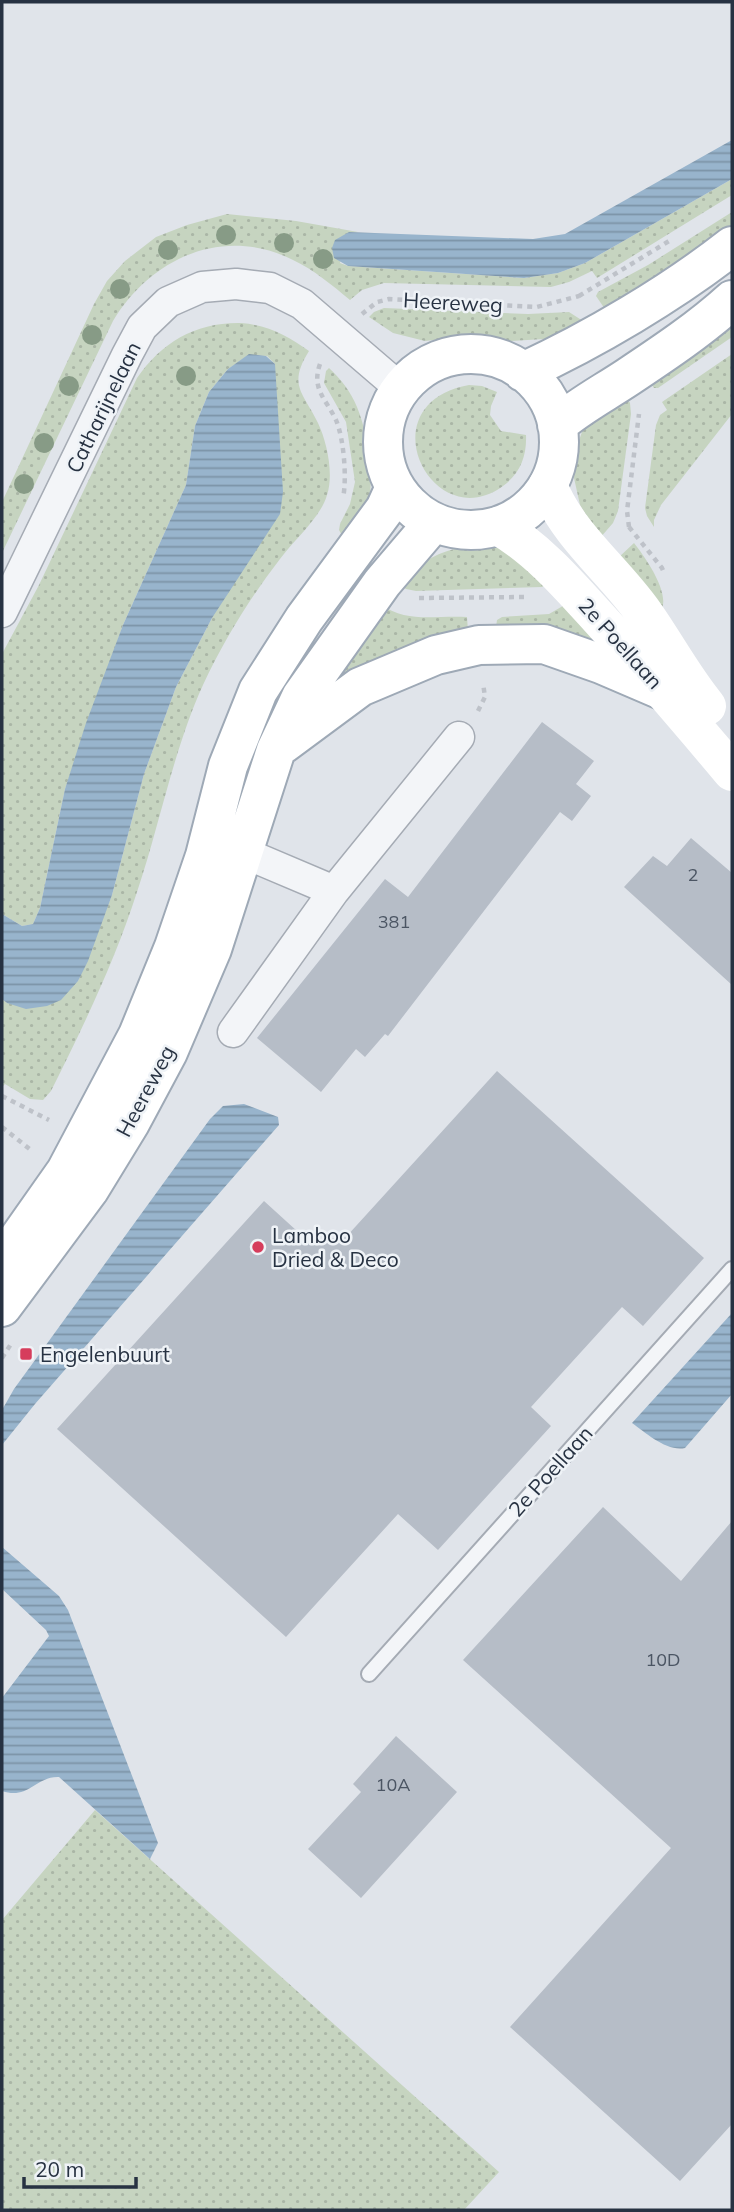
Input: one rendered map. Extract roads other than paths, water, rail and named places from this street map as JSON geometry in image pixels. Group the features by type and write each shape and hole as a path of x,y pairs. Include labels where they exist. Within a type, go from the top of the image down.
{"main road":[{"path":"523,372 600,331 693,276 732,246"},
{"path":"557,425 578,407 627,378 703,326 732,300"},
{"path":"458,355 481,355 503,361 523,372 545,395 557,425 559,446 556,466 548,485 527,510 498,526 477,530 455,529 434,522 412,508 395,487 385,463 383,437 388,412 401,389 416,373 436,361 458,355"},
{"name":"2e Poellaan","path":"548,485 557,508 643,612 688,683 732,736"},
{"name":"Heereweg","path":"2,1262 66,1171 138,1035 174,947 205,856 228,766 258,691 304,619 385,509 395,487"},
{"name":"Heereweg","path":"2,1307 89,1190 130,1123 168,1052 212,949 276,750 301,696 382,583 434,522"},
{"name":"2e Poellaan","path":"498,526 516,536 568,584 732,772"},
{"path":"276,750 320,714 360,687 436,655 479,645 544,645 601,664 664,691"}],"street":[{"name":"Catharijnelaan","path":"2,612 127,355 142,327 168,302 202,287 236,284 270,288 302,304 401,389"},
{"path":"233,1032 334,891 459,737"},
{"path":"214,818 227,838 242,852 334,891"}],"lane":[{"name":"2e Poellaan","path":"369,1674 732,1269"}],"water":[{"path":"732,140 732,179 585,263 558,273 524,278 348,266 334,258 332,248 335,240 349,232 533,239 565,234"},
{"path":"249,354 266,356 275,364 283,492 280,514 212,618 176,687 144,774 112,895 78,981 61,1000 47,1006 26,1009 7,1003 2,999 2,914 22,926 33,924 40,908 65,789 86,723 123,625 186,485 195,426 209,392 228,369"},
{"path":"244,1104 278,1117 279,1125 2,1445 2,1410 14,1389 210,1119 223,1106"},
{"path":"732,1313 732,1394 685,1448 664,1444 632,1423"},
{"path":"2,1547 59,1596 68,1610 158,1843 150,1859 59,1777 44,1780 19,1792 2,1791 2,1698 49,1636 46,1630 2,1589"}],"place":[{"name":"Lamboo Dried & Deco","path":"258,1247"},
{"name":"Engelenbuurt","path":"26,1354"}]}
